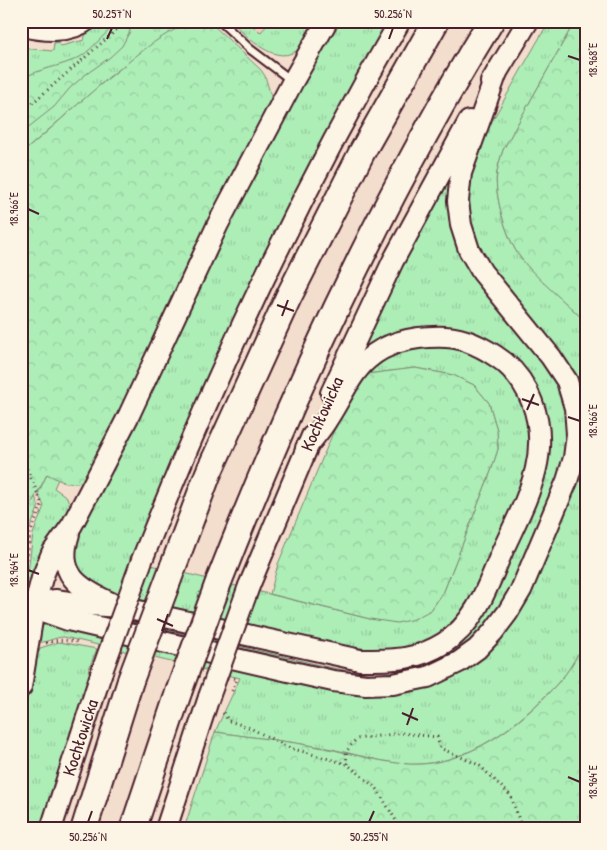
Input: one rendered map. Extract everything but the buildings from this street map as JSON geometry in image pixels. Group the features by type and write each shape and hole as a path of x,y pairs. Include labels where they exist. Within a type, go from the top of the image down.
{"highway":[{"path":"84,829 131,679 208,474 288,298 362,152 436,21"},
{"path":"132,829 219,581 287,414 360,258 433,122 491,21"}],"main road":[{"path":"21,687 34,608 42,578 52,553 72,525 129,415 218,224 293,81 327,21"},
{"name":"Kochłowicka","path":"51,829 100,674 142,560 190,440 260,283 318,168 363,84 400,21"},
{"name":"Kochłowicka","path":"166,829 209,697 249,586 306,448 393,261 444,166 528,21"},
{"path":"34,608 68,620 297,673 366,684 393,684 428,678 459,662 493,632 521,590 567,481 574,458 577,434 575,408 567,381 552,357 482,272 469,250 461,225 458,202 461,173 497,72"},
{"path":"34,608 55,600 91,606 120,607 360,660 392,660 420,656 445,642 464,626 480,602 531,487 538,460 540,437 535,410 527,390 512,369 483,348 453,338 429,336 408,339 388,345 368,359 349,382 328,418 306,448"},
{"path":"72,525 66,544 65,560 72,579 92,594 120,607"}],"street":[{"path":"21,30 38,33 63,32 79,29 91,21"}],"lane":[{"path":"220,21 250,49 293,81"}],"path":[{"path":"21,113 127,21"},
{"path":"21,454 42,504 30,534 25,574"},
{"path":"224,714 229,721 248,727 290,748 347,764 377,789 401,829"},
{"path":"347,764 346,752 356,740 402,733 437,737 440,748 479,765 511,796 522,829"}],"shaded area":[{"path":"248,21 271,21 260,33"}],"green space":[{"path":"99,21 209,21 213,25 207,22 158,40 109,77 21,154 21,48 53,51 54,43 56,42 61,46 84,40 86,33"},
{"path":"122,21 129,23 130,31 122,46 85,75 70,88 54,107 21,133 21,79 80,57"},
{"path":"200,21 213,25 261,70 265,76 271,96 269,107 122,412 85,479 80,482 70,483 47,474 26,514 21,528 21,154 95,89 148,46 178,28"},
{"path":"231,21 248,21 260,33 271,21 317,21 308,39 300,48 291,54 282,55 272,53 254,42"},
{"path":"337,21 390,21 301,183 251,282 204,385 131,560 370,619 431,610 444,591 491,471 498,449 497,430 489,403 474,385 453,375 415,368 367,374 387,359 410,350 434,347 458,350 481,358 501,372 516,390 527,414 529,427 530,441 527,467 485,573 465,608 446,629 437,635 424,642 401,649 377,650 330,643 95,589 77,576 73,541 258,165"},
{"path":"549,21 575,21 503,150 497,169 496,181 502,216 510,240 520,257 535,274 586,322 586,641 564,676 518,721 482,745 443,761 410,764 384,761 321,747 215,732 240,678 64,637 36,642 39,627 46,625 248,672 390,694 430,686 490,648 584,422 475,241 467,212 468,182 483,137"},
{"path":"575,21 586,21 586,322 534,274 520,257 510,240 502,216 496,181 497,169 503,150"},
{"path":"447,179 450,179 451,216 549,368 563,399 569,424 568,446 556,486 510,591 498,612 479,636 464,648 431,667 406,674 379,676 326,670 69,612 105,616 362,673 387,673 410,669 439,656 467,635 547,423 483,338 361,351 402,263"},
{"path":"415,368 453,375 474,385 489,403 497,430 498,449 491,471 444,591 431,610 414,619 397,623 370,619 270,594 278,564 340,416 357,385 367,374"},
{"path":"47,474 58,479 54,488 67,497 70,506 21,637 21,605 27,579 33,534 44,506 38,494"},
{"path":"35,497 39,506 28,533 21,582 20,549 22,528 29,507"},
{"path":"586,641 586,829 184,829 215,732 284,741 398,763 422,764 443,761 482,745 518,721 550,692 564,676"},
{"path":"59,642 97,649 88,671 92,673 42,829 21,829 21,742 34,651 39,652 40,648"}]}
